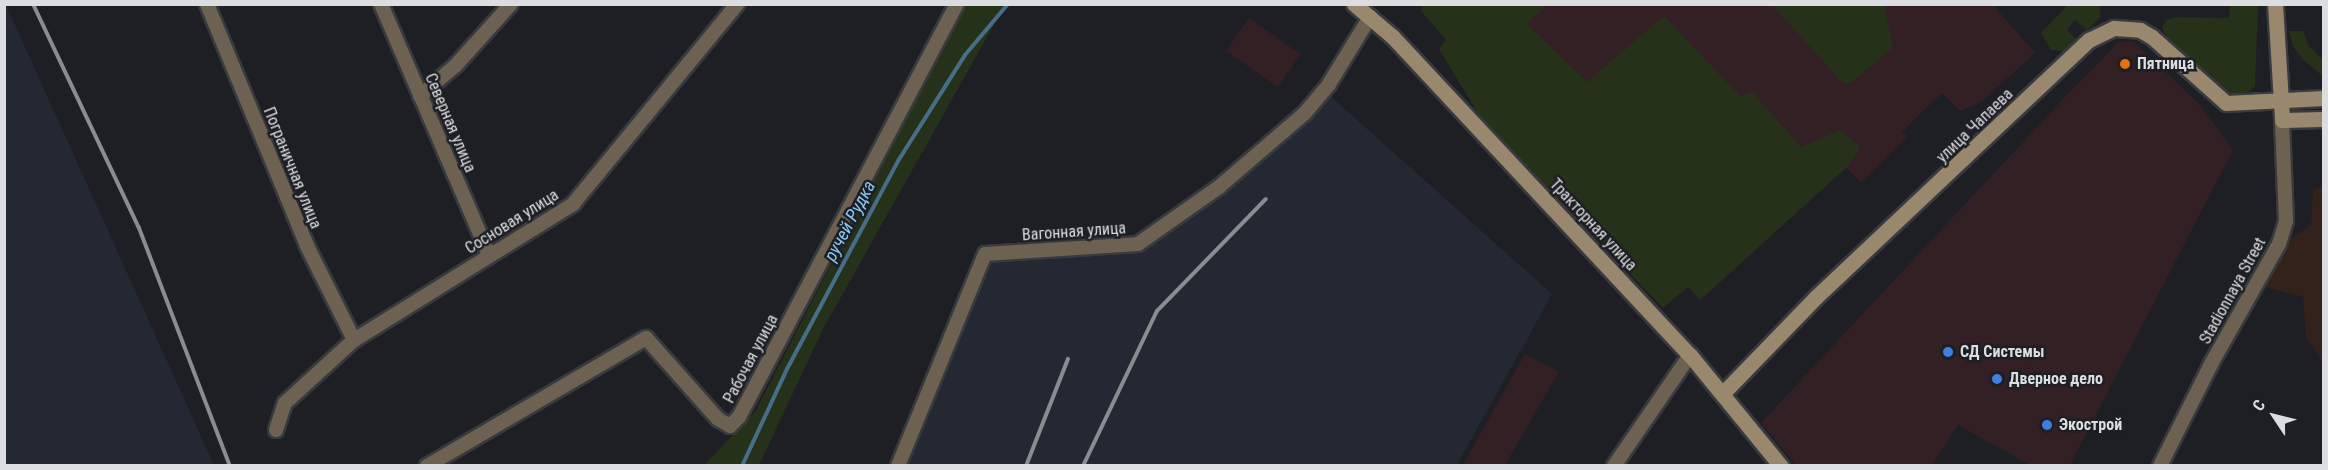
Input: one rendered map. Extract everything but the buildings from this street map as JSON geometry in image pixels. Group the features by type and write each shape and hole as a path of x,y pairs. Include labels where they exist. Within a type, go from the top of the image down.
{"main road":[{"name":"Тракторная улица","path":"1354,4 1393,37 1690,356 1781,465"},
{"path":"2275,4 2282,120 2324,119"},
{"name":"улица Чапаева","path":"1723,393 1816,297 2089,40 2114,28 2140,30 2226,103 2245,105 2324,98"}],"street":[{"name":"Пограничная улица","path":"207,4 307,246 354,340"},
{"name":"Северная улица","path":"381,4 489,255"},
{"path":"420,96 456,65 511,4"},
{"name":"Сосновая улица","path":"276,430 285,404 354,340 573,204 737,4"},
{"name":"Рабочая улица","path":"427,465 646,338 718,419 730,426 740,417 957,4"},
{"name":"Вагонная улица","path":"898,465 985,254 1138,244 1219,187 1305,113 1329,84 1370,17"},
{"name":"Stadionnaya Street","path":"2160,465 2211,364 2280,244 2286,221 2282,120"},
{"path":"1614,465 1690,356"}],"shaded area":[{"path":"4,5 6,5 214,465 5,465"},
{"path":"1434,5 1993,5 2035,53 1981,102 1960,111 1942,93 1902,132 1907,137 1861,183 1846,167 1704,297"},
{"path":"1249,18 1301,54 1278,87 1226,51"},
{"path":"2133,41 2198,103 2233,150 2070,465 2030,465 1958,425 1932,465 1796,465 1761,423 2066,96 2119,42"},
{"path":"1319,86 1552,294 1457,465 898,466 986,255 1138,246 1219,189"},
{"path":"2324,186 2323,363 2306,336 2303,297 2265,287 2292,238 2311,225 2313,190"},
{"path":"1525,354 1559,372 1505,465 1463,465"}],"green space":[{"path":"2069,4 2100,5 2100,18 2087,30 2075,20 2067,30 2077,40 2064,51 2051,50 2041,33"},
{"path":"965,5 1005,5 823,329 759,465 704,465 755,412"},
{"path":"1422,5 1547,5 1527,24 1587,82 1664,16 1740,96 1752,92 1801,147 1841,130 1860,148 1847,167 1700,300 1688,287 1663,308 1482,120 1439,49 1446,40 1421,11"},
{"path":"1772,5 1884,5 1893,47 1851,83 1843,83"},
{"path":"2230,5 2258,5 2255,86 2247,93 2229,97 2174,48 2162,28 2166,20 2177,17 2229,18"},
{"path":"2289,31 2303,31 2309,46 2323,60 2323,76 2303,60 2293,46"}],"waterway":[{"name":"ручей Рудка","path":"742,466 787,369 898,161 965,55 1008,4"}],"railway":[{"path":"33,4 139,228 230,466"},
{"path":"1083,466 1157,311 1266,199"},
{"path":"1026,466 1068,359"}],"place":[{"name":"Пятница","path":"2125,64"},
{"name":"СД Системы","path":"1948,352"},
{"name":"Дверное дело","path":"1997,379"},
{"name":"Экострой","path":"2047,425"}]}
